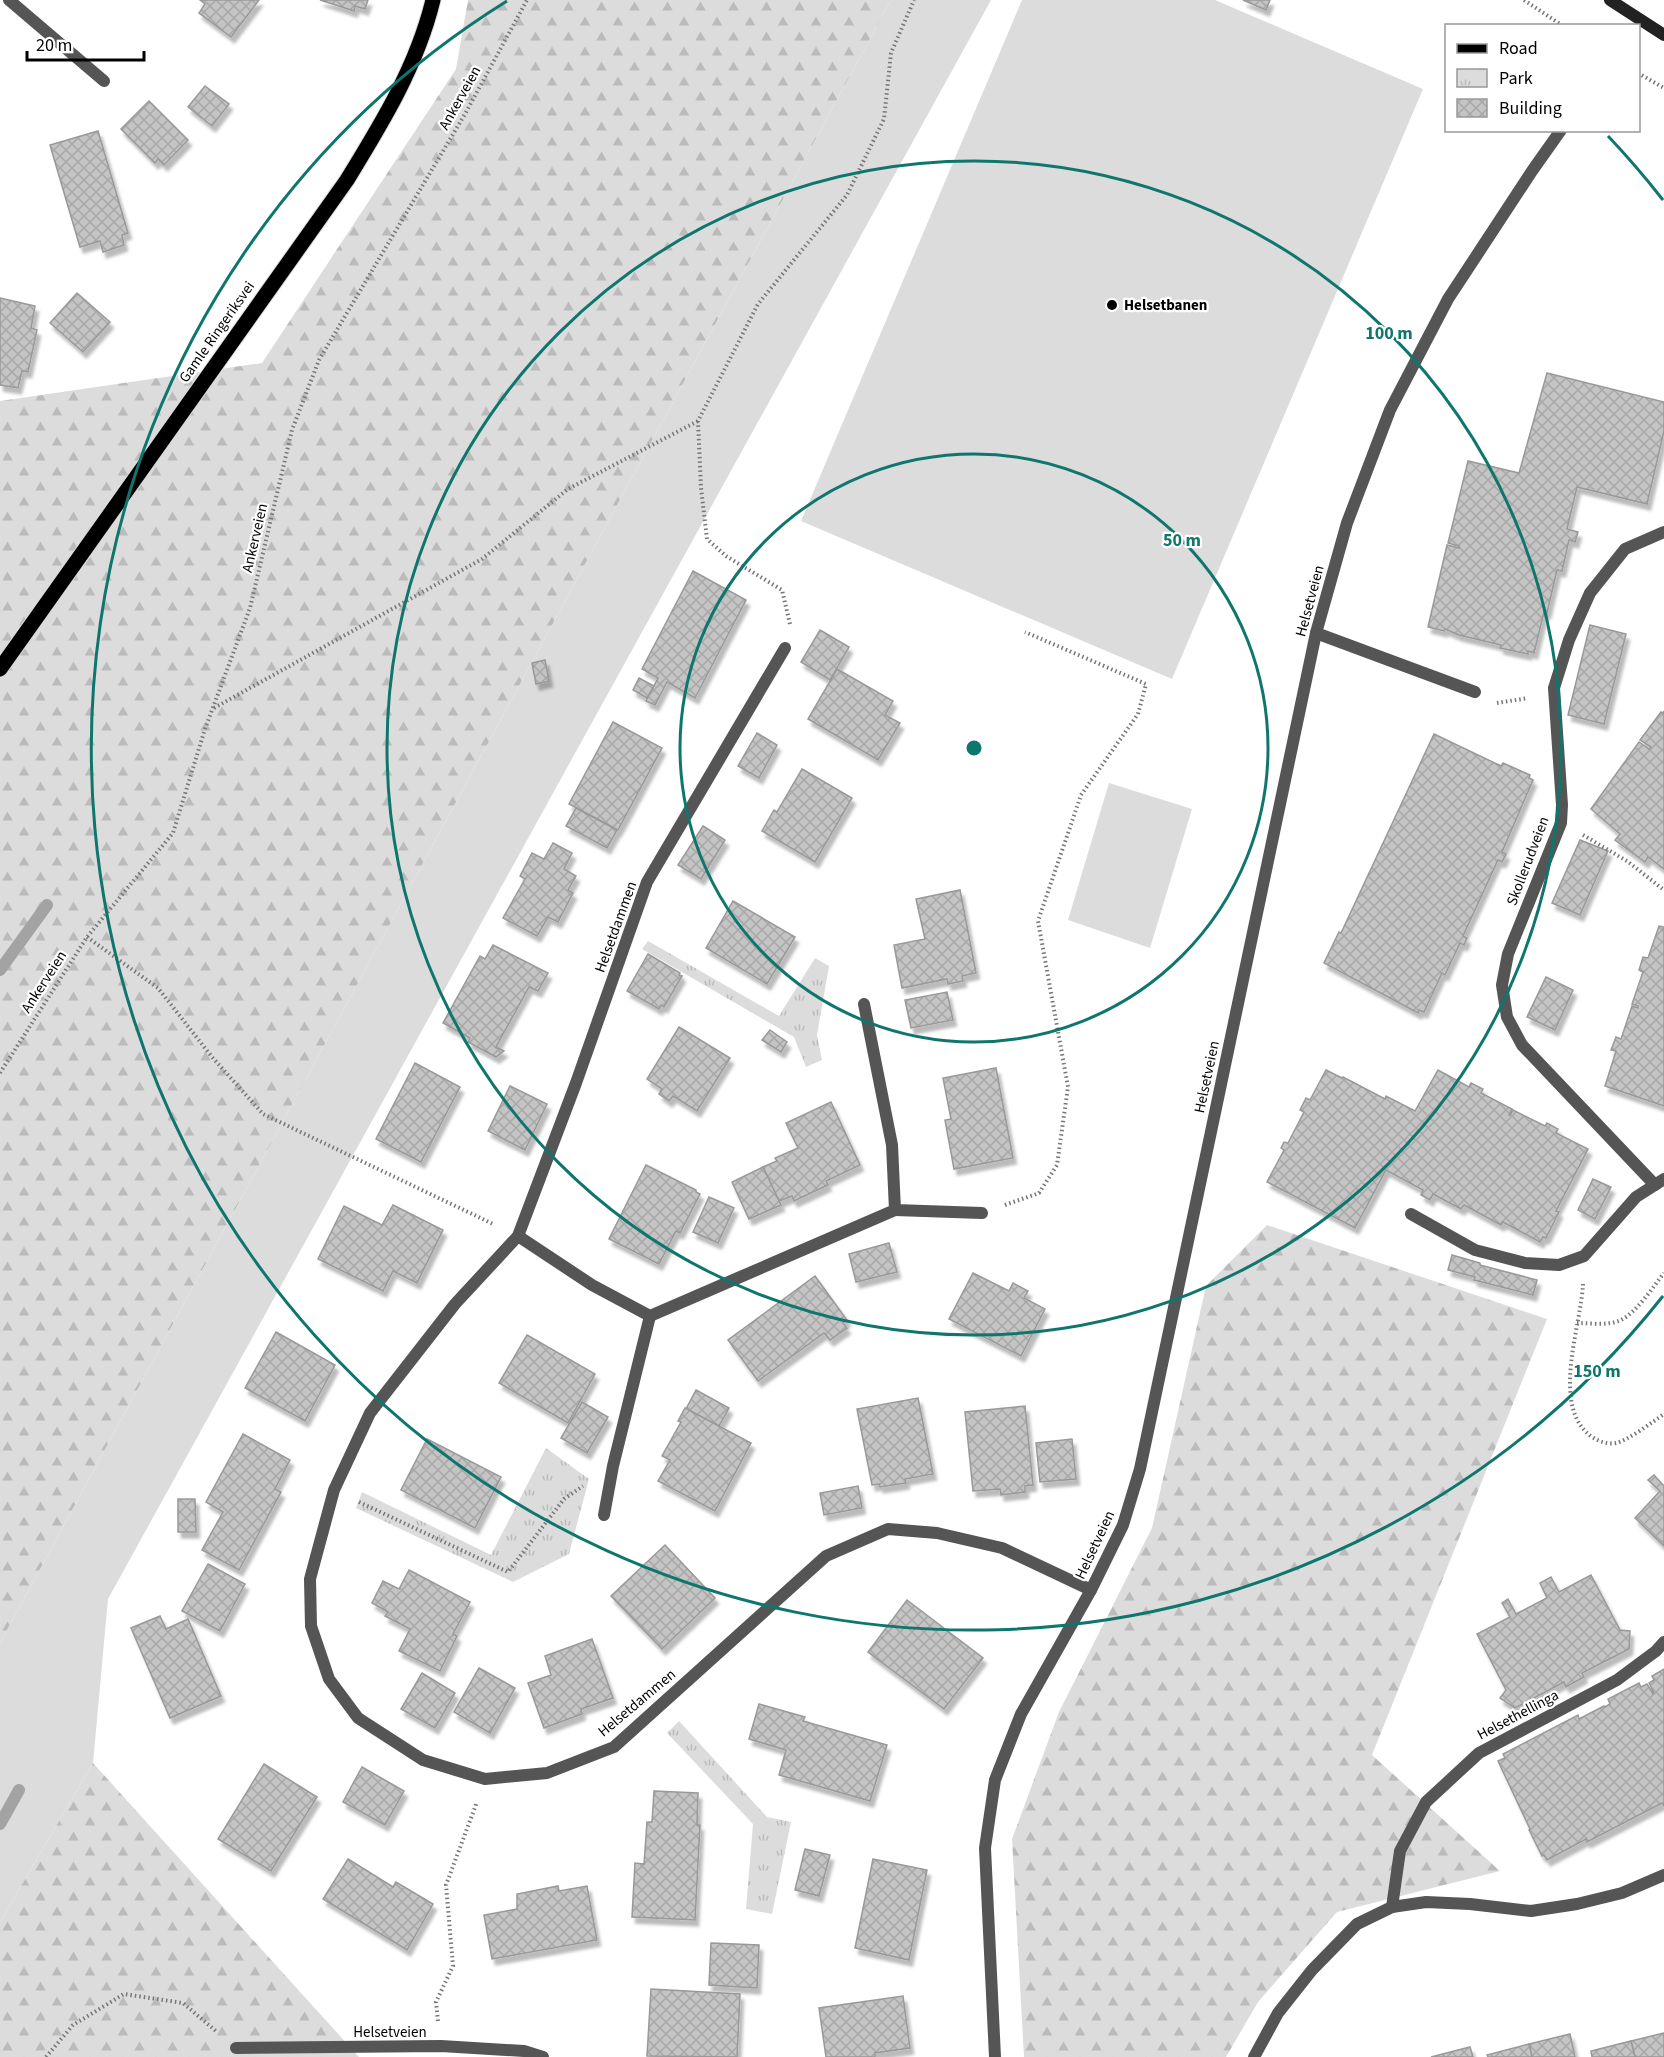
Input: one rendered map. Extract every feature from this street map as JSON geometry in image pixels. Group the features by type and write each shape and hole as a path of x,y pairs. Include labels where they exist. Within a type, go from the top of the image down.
{"main road":[{"name":"Gamle Ringeriksvei","path":"0,669 347,180 388,113 410,68 428,21 432,0"}],"street":[{"path":"9,0 104,81"},
{"path":"1610,0 1631,20 1664,34"},
{"name":"Helsetveien","path":"995,2057 984,1848 995,1780 1021,1714 1091,1590 1123,1525 1140,1469 1316,633 1347,523 1390,410 1448,298 1560,132"},
{"name":"Skollerudveien","path":"1584,1256 1636,1197 1659,1182 1522,1045 1507,1017 1502,985 1508,954 1561,823 1562,805 1554,688 1569,640 1590,593 1625,549 1664,532"},
{"path":"1316,633 1475,692"},
{"name":"Helsetdammen","path":"785,648 647,882 518,1236 455,1304 370,1413 334,1490 309,1579 311,1626 329,1679 358,1718 423,1760 485,1779 547,1773 614,1747 826,1556 888,1529 937,1533 1002,1548 1091,1590"},
{"path":"864,1004 892,1144 896,1210"},
{"path":"650,1316 896,1210 982,1213"},
{"path":"1411,1214 1475,1250 1525,1263 1559,1265 1584,1256"},
{"path":"518,1236 592,1285 650,1316"},
{"path":"604,1515 613,1466 650,1316"},
{"name":"Helsethellinga","path":"1392,1907 1400,1851 1426,1802 1479,1753 1617,1680 1656,1651 1664,1642"},
{"path":"1254,2057 1278,2013 1312,1970 1358,1924 1392,1907 1426,1902 1531,1911 1577,1904 1622,1893 1664,1875"},
{"name":"Helsetveien","path":"236,2048 441,2046 525,2051 543,2057"}],"path":[{"name":"Ankerveien","path":"0,1073 87,937 173,833 213,708 250,608 292,430 320,360 465,114 527,0"},
{"path":"785,648 790,625 782,590 726,556 706,539 698,421 758,304 847,195 884,119 891,53 914,0"},
{"path":"1524,0 1560,24"},
{"path":"1640,74 1664,88"},
{"path":"213,708 482,559 568,489 698,421"},
{"path":"982,1213 1039,1193 1057,1165 1068,1087 1038,921 1082,795 1138,714 1146,684 1025,632"},
{"path":"1475,692 1494,703 1527,699 1554,688"},
{"path":"1561,823 1628,861 1664,890"},
{"path":"87,937 158,988 212,1057 263,1114 518,1236"},
{"path":"1584,1256 1583,1294 1569,1390 1580,1426 1594,1440 1616,1443 1664,1414"},
{"path":"1577,1323 1607,1323 1622,1319 1641,1302 1664,1273"},
{"path":"334,1490 508,1572 564,1499 613,1466"},
{"path":"441,2046 436,2002 453,1966 446,1885 485,1779"},
{"path":"46,2057 73,2025 124,1994 183,2003 236,2048"}],"green space":[{"path":"468,0 891,0 0,1643 0,401 262,363 456,69"},
{"path":"891,0 991,0 108,1599 93,1763 0,1922 0,1643"},
{"name":"Helsetbanen","path":"1022,0 1215,0 1423,89 1172,679 801,521"},
{"path":"1109,783 1192,809 1150,948 1068,920"},
{"path":"648,941 779,1016 815,958 829,966 817,1035 822,1060 806,1067 794,1037 642,949"},
{"path":"1267,1225 1547,1319 1372,1755 1500,1871 1337,1912 1258,2002 1226,2057 1024,2057 1012,1839 1059,1712 1152,1528 1206,1286"},
{"path":"546,1448 589,1479 569,1554 513,1582 356,1508 362,1492 491,1555"},
{"path":"679,1721 767,1817 791,1822 772,1914 746,1909 753,1824 667,1733"},
{"path":"93,1763 359,2057 0,2057 0,1922"}],"building":[{"path":"200,0 259,0 231,37 199,13 205,4"},
{"path":"320,0 368,0 365,9 355,6 354,11"},
{"path":"1243,0 1270,0 1266,10"},
{"path":"205,86 229,104 212,126 188,107"},
{"path":"149,101 188,140 164,165 158,159 155,163 121,129"},
{"path":"98,131 128,233 122,235 124,245 103,252 100,241 80,247 50,145"},
{"path":"77,293 110,322 83,352 50,323"},
{"path":"0,298 35,306 31,328 37,330 28,372 22,371 18,388 0,385"},
{"path":"1547,373 1664,402 1664,431 1647,504 1577,487 1567,529 1578,532 1575,542 1569,540 1562,571 1557,570 1547,613 1544,612 1534,653 1528,651 1528,654 1500,648 1501,645 1459,635 1445,629 1444,631 1428,627 1447,545 1459,548 1459,546 1448,543 1468,461 1519,473"},
{"path":"693,571 746,600 695,698 667,682 655,705 646,701 658,678 642,669"},
{"path":"1590,625 1626,634 1604,724 1568,715"},
{"path":"820,630 849,647 830,680 801,662"},
{"path":"545,660 549,681 536,684 532,663"},
{"path":"837,669 893,701 885,715 900,723 878,760 808,719"},
{"path":"639,678 654,686 647,698 633,690"},
{"path":"1664,711 1664,869 1648,857 1645,862 1615,840 1620,834 1591,809 1639,742 1649,749 1651,747 1640,740"},
{"path":"613,722 662,748 618,830 569,804"},
{"path":"757,733 777,745 759,778 738,766"},
{"path":"1434,734 1501,766 1503,763 1530,775 1529,778 1533,780 1502,852 1506,854 1502,862 1498,860 1463,936 1467,938 1464,945 1460,943 1445,975 1442,973 1424,1012 1419,1010 1418,1013 1324,963 1339,932 1341,933"},
{"path":"802,769 852,798 815,862 762,831 774,810 777,812"},
{"path":"576,808 617,830 607,848 566,826"},
{"path":"703,826 725,840 701,879 678,865"},
{"path":"1580,840 1608,851 1580,915 1552,903"},
{"path":"553,843 572,853 564,869 576,876 568,890 573,893 558,922 548,917 537,936 503,918 525,879 520,876 532,853 544,859"},
{"path":"960,890 976,973 962,976 963,981 948,984 947,979 902,988 894,945 925,939 916,899"},
{"path":"733,901 795,937 767,984 706,948"},
{"path":"1659,926 1664,927 1664,1106 1605,1086 1616,1051 1611,1050 1616,1037 1621,1039 1632,1006 1638,1008 1632,1004 1643,972 1639,970 1643,957 1648,958"},
{"path":"493,945 548,973 538,991 529,987 496,1047 504,1051 496,1057 468,1042 470,1038 443,1023 480,956 485,959"},
{"path":"648,954 682,976 664,1007 661,1005 659,1009 627,991"},
{"path":"1546,977 1573,990 1555,1030 1527,1017"},
{"path":"947,992 953,1020 911,1028 905,1000"},
{"path":"679,1027 730,1058 697,1111 673,1096 669,1101 659,1094 662,1089 647,1079"},
{"path":"770,1030 787,1042 781,1052 762,1040"},
{"path":"415,1063 460,1087 421,1162 376,1139"},
{"path":"996,1068 1013,1158 954,1169 945,1120 951,1119 943,1078"},
{"path":"1326,1070 1415,1111 1438,1070 1469,1087 1471,1083 1483,1089 1481,1093 1512,1109 1509,1115 1513,1110 1545,1126 1547,1123 1558,1129 1556,1133 1588,1149 1556,1211 1559,1212 1546,1238 1543,1237 1540,1242 1503,1222 1501,1225 1464,1205 1461,1209 1433,1194 1430,1200 1421,1195 1423,1190 1386,1170 1355,1228 1267,1182 1284,1150 1281,1148 1284,1142 1288,1143 1304,1112 1300,1110 1306,1098 1310,1100"},
{"path":"510,1086 547,1104 525,1150 488,1131"},
{"path":"831,1102 860,1165 826,1181 828,1185 794,1201 792,1196 779,1201 763,1167 777,1161 775,1158 798,1148 786,1123"},
{"path":"646,1165 700,1194 680,1233 676,1231 659,1264 609,1239"},
{"path":"763,1167 781,1205 749,1219 732,1182"},
{"path":"1593,1179 1611,1187 1595,1219 1578,1210"},
{"path":"709,1197 734,1208 718,1243 693,1232"},
{"path":"393,1205 443,1230 417,1283 393,1271 383,1291 318,1259 344,1206 382,1225"},
{"path":"889,1243 897,1272 856,1282 849,1254"},
{"path":"1452,1255 1537,1280 1533,1295 1474,1280 1475,1277 1448,1270"},
{"path":"973,1273 1009,1291 1013,1283 1028,1291 1024,1298 1045,1309 1021,1356 949,1319"},
{"path":"815,1276 847,1320 843,1323 847,1328 830,1340 824,1333 758,1381 728,1340"},
{"path":"276,1332 335,1365 305,1421 245,1388"},
{"path":"527,1335 595,1374 568,1423 499,1383"},
{"path":"696,1390 729,1408 719,1426 686,1409"},
{"path":"918,1398 933,1474 905,1479 906,1483 880,1487 879,1484 872,1485 857,1409"},
{"path":"582,1402 608,1417 587,1453 561,1438"},
{"path":"1025,1406 1033,1485 1025,1486 1025,1492 1001,1495 1000,1489 973,1491 965,1412"},
{"path":"685,1408 751,1443 715,1511 658,1481 670,1460 662,1456 681,1422 678,1421"},
{"path":"243,1434 290,1460 275,1489 281,1492 239,1570 202,1550 223,1512 206,1502"},
{"path":"427,1439 501,1477 475,1528 401,1490"},
{"path":"1072,1439 1076,1479 1040,1482 1036,1443"},
{"path":"1654,1475 1664,1486 1664,1546 1635,1518 1660,1491 1648,1480"},
{"path":"858,1486 862,1508 824,1515 820,1493"},
{"path":"178,1499 195,1499 196,1532 178,1532"},
{"path":"665,1545 715,1598 662,1649 611,1596"},
{"path":"208,1564 245,1584 220,1631 182,1611"},
{"path":"409,1570 470,1602 453,1634 457,1636 440,1671 399,1651 410,1629 385,1616 388,1612 372,1603 383,1581 399,1589"},
{"path":"1591,1575 1620,1630 1630,1631 1629,1649 1582,1673 1584,1677 1566,1687 1564,1682 1515,1708 1500,1698 1506,1690 1477,1634 1510,1617 1502,1603 1508,1599 1516,1614 1547,1598 1540,1583 1551,1577 1559,1592"},
{"path":"907,1600 983,1658 944,1709 868,1652"},
{"path":"160,1616 166,1629 188,1619 221,1696 170,1718 131,1628"},
{"path":"592,1639 613,1698 581,1709 582,1714 544,1728 528,1683 551,1675 545,1656"},
{"path":"479,1668 515,1688 490,1733 454,1712"},
{"path":"1664,1669 1664,1806 1662,1803 1547,1860 1544,1855 1542,1856 1529,1830 1498,1761 1505,1758 1503,1754 1578,1715 1579,1719 1605,1707 1610,1704 1608,1699 1639,1683 1641,1687 1647,1684 1653,1694 1649,1683 1654,1680 1652,1676"},
{"path":"422,1673 455,1693 435,1728 401,1709"},
{"path":"759,1704 805,1717 803,1721 887,1745 870,1801 779,1775 786,1750 749,1739"},
{"path":"264,1764 317,1797 271,1871 218,1839"},
{"path":"362,1767 404,1791 385,1825 343,1802"},
{"path":"654,1791 698,1793 697,1825 700,1825 695,1920 632,1917 635,1863 644,1864 647,1822 652,1822"},
{"path":"805,1849 830,1855 819,1896 795,1890"},
{"path":"348,1859 393,1887 396,1882 433,1904 407,1950 323,1899"},
{"path":"873,1859 927,1870 909,1960 855,1948"},
{"path":"558,1886 559,1891 587,1886 597,1940 492,1959 484,1915 517,1909 517,1894"},
{"path":"711,1943 759,1945 757,1988 709,1985"},
{"path":"651,1989 740,1994 737,2057 647,2056"},
{"path":"903,1996 910,2048 875,2053 875,2057 826,2057 819,2008"},
{"path":"1664,2033 1664,2057 1635,2057 1631,2041"},
{"path":"1570,2034 1575,2057 1532,2057 1529,2044"},
{"path":"1631,2041 1635,2057 1592,2057 1591,2051"},
{"path":"1529,2044 1532,2057 1488,2057 1487,2055"},
{"path":"1470,2047 1473,2057 1431,2057"}],"waterway":[{"path":"0,970 47,905"},
{"path":"0,1824 19,1790"}],"place":[{"name":"Helsetbanen","path":"1112,305"}]}
